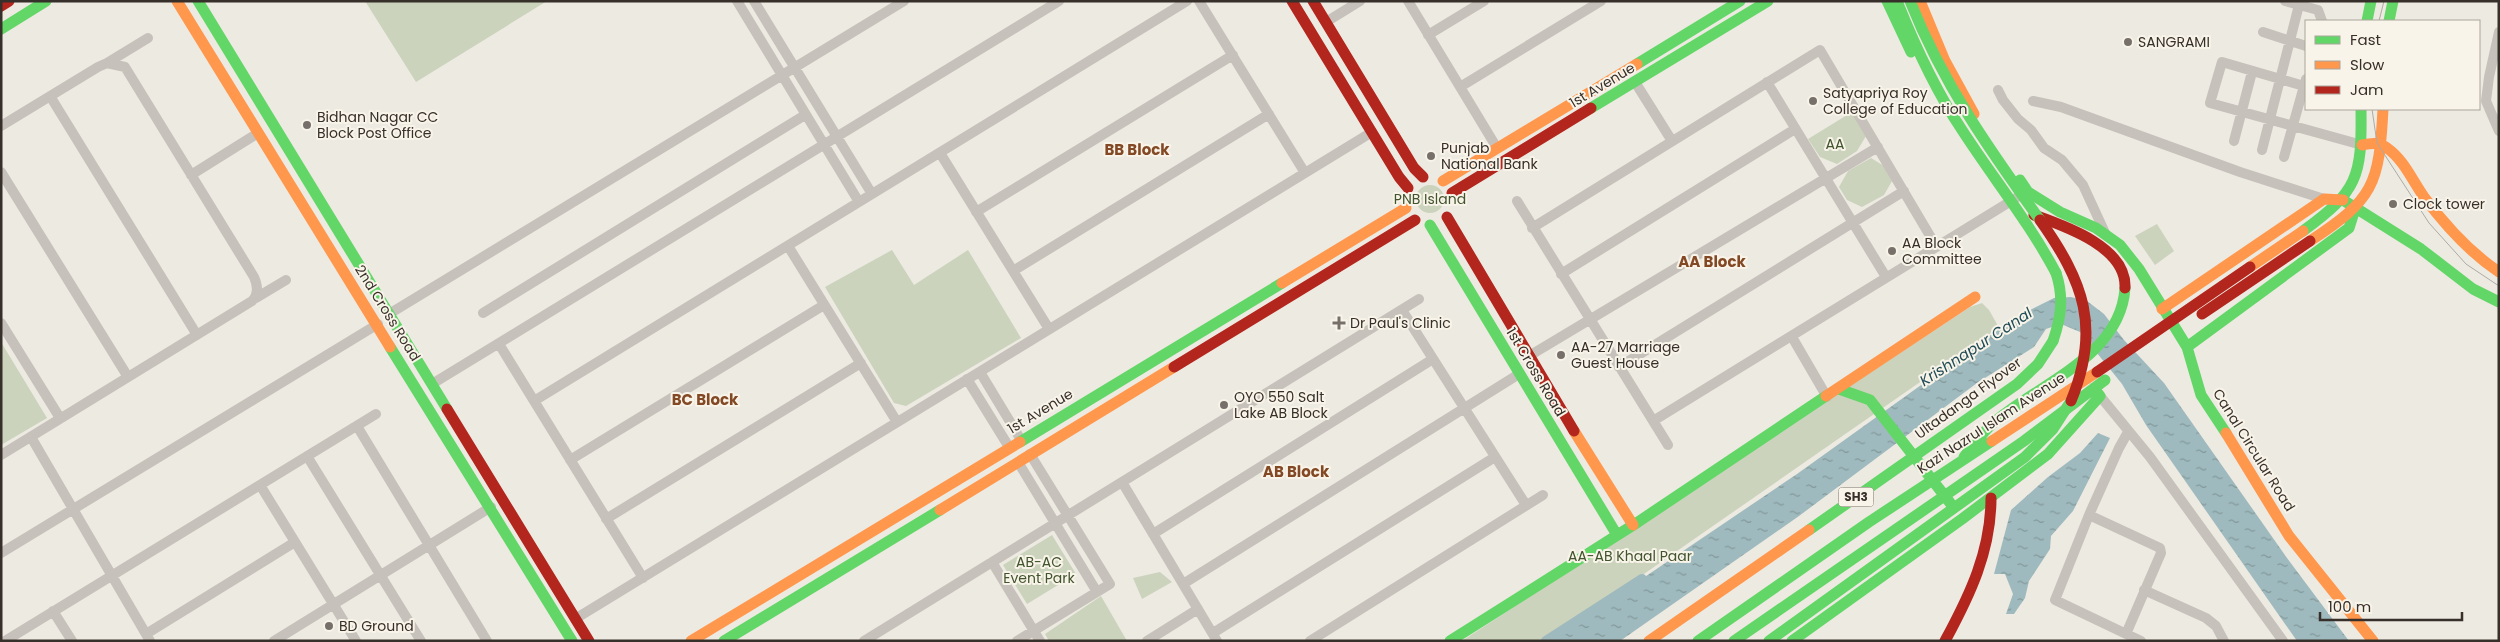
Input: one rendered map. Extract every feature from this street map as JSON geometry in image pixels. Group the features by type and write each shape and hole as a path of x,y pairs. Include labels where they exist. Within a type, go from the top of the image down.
{"main road":[{"path":"1,6 10,1"},
{"path":"1,29 46,1"},
{"name":"2nd Cross Road","path":"177,1 572,641"},
{"name":"2nd Cross Road","path":"198,1 589,641"},
{"path":"1292,1 1408,188"},
{"path":"1313,1 1414,168 1422,177"},
{"path":"1443,181 1740,1"},
{"name":"1st Avenue","path":"1452,193 1768,1"},
{"path":"1887,1 1926,81 1952,127 2005,204 2012,209 2036,216 2080,234 2106,250 2117,264 2122,276 2124,290 2120,318 2111,332 2089,355 2066,374 2032,395 1989,427 1962,460"},
{"name":"Ultadanga Flyover","path":"1649,641 2017,384 2043,357 2057,331 2062,301 2056,273 2040,242 1952,113 1925,64 1897,1"},
{"path":"1769,641 2026,457 2061,419 2076,388 2084,363 2085,314 2082,298 2070,267 1983,141 1957,99 1932,52 1910,1"},
{"path":"1920,1 1946,61 1978,122 2028,192"},
{"path":"2367,20 2371,1"},
{"path":"2389,20 2393,1"},
{"path":"2343,200 2356,180 2362,145 2361,110"},
{"path":"2187,347 2349,228 2355,209 2370,185 2381,144 2383,110"},
{"path":"1554,114 1562,127"},
{"path":"2362,145 2381,144 2400,160 2424,196 2454,233 2482,260 2499,272"},
{"path":"283,174 298,164"},
{"path":"1422,177 1433,177 1443,181 1452,193 1452,206 1447,217 1430,224 1415,220 1406,208 1405,201 1408,188 1422,177"},
{"name":"Canal Circular Road","path":"2028,192 2060,212 2096,228 2120,245 2134,263 2187,347 2202,395 2289,536 2373,641"},
{"path":"2162,309 2324,199 2343,200 2422,249 2473,289 2499,302"},
{"name":"Kazi Nazrul Islam Avenue","path":"1698,641 1962,460 2101,376 2303,231 2343,200"},
{"name":"1st Avenue","path":"691,641 1406,208"},
{"path":"2101,376 2310,242 2355,209"},
{"path":"1447,217 1558,405 1633,525"},
{"path":"724,641 1415,220"},
{"name":"1st Cross Road","path":"1430,224 1618,535"},
{"path":"1268,292 1276,305"},
{"path":"1450,641 1618,535 1975,297"},
{"path":"399,358 412,351"},
{"name":"Kazi Nazrul Islam Avenue","path":"1792,641 1991,498 2048,454 2097,392 2101,376"},
{"path":"1839,389 1870,400 1962,519"},
{"name":"Kazi Nazrul Islam Avenue","path":"1734,641 2024,440 2097,392"},
{"path":"1544,413 1558,405"},
{"path":"1077,407 1085,421"},
{"path":"1945,641 1967,602 1987,546 1992,514 1991,498"},
{"path":"547,600 559,592"},
{"path":"744,609 753,623"}],"street":[{"path":"737,1 859,202"},
{"path":"754,1 872,194"},
{"path":"389,314 904,1"},
{"path":"432,384 1059,1"},
{"path":"534,401 1187,1"},
{"path":"1199,1 1305,173"},
{"path":"1326,22 1360,1"},
{"path":"1408,1 1497,148"},
{"path":"1428,35 1484,1"},
{"path":"1460,87 1601,1"},
{"path":"2284,1 2299,5 2315,5 2321,14 2322,20"},
{"path":"2262,150 2299,5"},
{"path":"2262,32 2305,46"},
{"path":"2499,32 2486,101 2499,131"},
{"path":"1,126 148,38"},
{"path":"1532,228 1820,50 1936,246"},
{"path":"976,212 1232,55"},
{"path":"2284,157 2293,127 2305,83 2280,80 2222,62 2210,103 2242,113 2270,120 2293,127 2362,145"},
{"path":"107,63 119,64 127,70 254,278 258,288 256,298"},
{"path":"2234,141 2252,72"},
{"path":"1635,82 1672,141"},
{"path":"1767,82 1886,277"},
{"path":"1998,90 2003,100 2018,119 2031,130 2044,148 2062,160 2083,185 2106,235"},
{"path":"50,96 197,335"},
{"path":"2033,101 2061,107 2240,172 2324,199"},
{"path":"483,313 805,114"},
{"path":"1013,270 1269,114"},
{"path":"1561,274 1795,129"},
{"path":"575,619 1372,132"},
{"path":"191,175 258,133"},
{"path":"1529,356 1878,147"},
{"path":"940,153 1049,330"},
{"path":"1,172 128,377"},
{"path":"1619,367 1904,191"},
{"path":"1653,421 1792,337 1936,246 2028,192"},
{"path":"1518,201 1532,228 1668,445"},
{"path":"788,246 897,422"},
{"path":"1,454 286,280"},
{"path":"864,641 1420,299"},
{"path":"570,460 824,305"},
{"path":"1402,310 1526,505"},
{"path":"1,323 60,418"},
{"path":"1,553 378,324"},
{"path":"1792,337 1827,397"},
{"path":"499,344 643,578"},
{"path":"1153,534 1433,359"},
{"path":"606,519 861,364"},
{"path":"980,372 1021,440"},
{"path":"1183,584 1519,374"},
{"path":"967,379 1009,447"},
{"path":"2097,392 2155,464 2282,641"},
{"path":"5,641 376,414"},
{"path":"357,426 487,641"},
{"path":"2128,432 2089,515 2055,600 2141,641"},
{"path":"31,436 110,576 148,637 295,542"},
{"path":"1017,641 1110,584 1030,454"},
{"path":"307,456 421,641"},
{"path":"1122,482 1215,637 1495,457"},
{"path":"1018,462 1097,592"},
{"path":"260,485 356,641"},
{"path":"1310,641 1543,494"},
{"path":"274,641 333,603 491,508"},
{"path":"2089,515 2160,548 2161,553 2126,634"},
{"path":"992,562 1040,641"},
{"path":"2144,590 2206,618 2216,626 2224,641"},
{"path":"1147,641 1198,609"},
{"path":"53,611 72,641"}],"green space":[{"path":"365,1 547,1 416,82"},
{"name":"AA","path":"1852,112 1866,136 1857,151 1837,164 1820,157 1808,139"},
{"name":"AA","path":"1871,158 1884,166 1892,181 1884,195 1862,207 1847,200 1839,187 1848,171"},
{"name":"PNB Island","path":"1430,185 1440,189 1444,199 1440,209 1430,213 1420,209 1416,199 1420,189"},
{"path":"2157,224 2174,251 2155,265 2135,236"},
{"path":"892,250 914,285 968,250 1021,338 906,406 894,403 825,287"},
{"name":"AA-AB Khaal Paar","path":"1982,303 1989,310 1997,324 1995,330 1641,576 1541,641 1462,641 1970,307"},
{"path":"1,342 47,418 1,445"},
{"name":"AB-AC Event Park","path":"1052,535 1076,574 1027,604 1003,565"},
{"path":"1160,572 1172,582 1142,599 1133,578"},
{"path":"1101,596 1127,641 1049,641 1045,634"}],"water":[{"path":"2071,297 2087,301 2104,314 2124,340 2164,383 2287,558 2349,641 2297,641 2146,425 2122,384 2080,332 2061,324 2046,329 2034,347 1977,383 1799,516 1620,641 1550,641 1797,474 2016,317 2054,298"},
{"path":"2098,433 2110,438 2073,511 2051,536 2050,549 2029,581 2025,598 2014,614 2006,614 2013,594 2005,574 1994,574 2011,510 2048,477 2080,453"}],"waterway":[{"name":"Krishnapur Canal","path":"1546,641 1642,579"}],"tram line":[{"path":"2379,20 2384,1"},
{"path":"2372,110 2377,143 2429,223 2466,264 2499,286"}],"traffic: fast":[{"path":"1,29 46,1"},
{"path":"198,1 447,409"},
{"path":"1637,64 1740,1"},
{"path":"1591,108 1768,1"},
{"path":"1887,1 1911,52"},
{"path":"1897,1 1918,51 1952,115 2034,236 2056,273"},
{"path":"1910,1 1937,60 1968,115 2040,220"},
{"path":"2367,20 2371,1"},
{"path":"2389,20 2393,1"},
{"path":"2303,231 2335,205 2346,193 2353,180 2358,167 2360,151 2361,110"},
{"path":"2020,180 2028,192 2060,212 2096,228 2120,245 2139,269 2187,347 2201,395 2226,433"},
{"path":"2343,200 2421,249 2473,289 2499,302"},
{"path":"2187,347 2349,228 2355,209"},
{"path":"1430,225 1617,535"},
{"path":"2053,341 2058,324 2061,299 2056,273"},
{"path":"1020,442 1282,283"},
{"path":"1964,457 1992,424 2015,406 2056,380 2094,349 2110,332 2120,311 2125,288"},
{"path":"1809,530 2017,384 2038,364 2053,341"},
{"path":"390,347 572,641"},
{"path":"1734,641 2024,441 2105,380"},
{"path":"1792,641 1962,519 2048,454 2100,396 2094,388"},
{"path":"1839,389 1870,400 1951,504"},
{"path":"1450,641 1638,522 1826,396"},
{"path":"1769,641 2025,457 2053,429 2071,401"},
{"path":"1698,641 1869,522 1992,441"},
{"path":"724,641 940,510"}],"traffic: slow":[{"path":"177,1 390,347"},
{"path":"1920,1 1945,61 1974,114"},
{"path":"1443,181 1637,64"},
{"path":"2310,241 2348,213 2369,188 2379,156 2383,110"},
{"path":"2362,145 2378,144 2393,153 2403,164 2440,218 2468,247 2499,272"},
{"path":"2162,309 2324,199 2343,200"},
{"path":"1282,283 1406,208"},
{"path":"2250,267 2303,231"},
{"path":"1826,396 1975,297"},
{"path":"940,510 1174,367"},
{"path":"1992,441 2097,372"},
{"path":"1574,431 1633,525"},
{"path":"2226,433 2289,536 2373,641"},
{"path":"691,641 1020,442"},
{"path":"1649,641 1809,530"}],"traffic: jam":[{"path":"1,6 9,1"},
{"path":"1292,1 1399,177 1408,188"},
{"path":"1313,1 1414,168 1423,177"},
{"path":"1452,193 1591,108"},
{"path":"2034,215 2077,232 2105,250 2116,261 2123,274 2125,288"},
{"path":"1447,217 1574,431"},
{"path":"1174,367 1415,220"},
{"path":"2040,220 2068,264 2083,306 2086,328 2085,351 2080,375 2071,401"},
{"path":"2202,314 2310,241"},
{"path":"2097,372 2250,267"},
{"path":"447,409 589,641"},
{"path":"1945,641 1971,590 1983,554 1990,517 1991,498"}],"place":[{"name":"SANGRAMI","path":"2128,42"},
{"name":"Satyapriya Roy College of Education","path":"1813,101"},
{"name":"Bidhan Nagar CC Block Post Office","path":"307,125"},
{"name":"Punjab National Bank","path":"1431,156"},
{"name":"Clock tower","path":"2393,204"},
{"name":"AA Block Committee","path":"1892,251"},
{"name":"Dr Paul's Clinic","path":"1339,323"},
{"name":"AA-27 Marriage Guest House","path":"1561,355"},
{"name":"OYO 550 Salt Lake AB Block","path":"1224,405"},
{"name":"BD Ground","path":"329,626"}],"district":[{"name":"BB Block","path":"1137,150"},
{"name":"AA Block","path":"1712,262"},
{"name":"BC Block","path":"705,400"},
{"name":"AB Block","path":"1296,472"}]}
